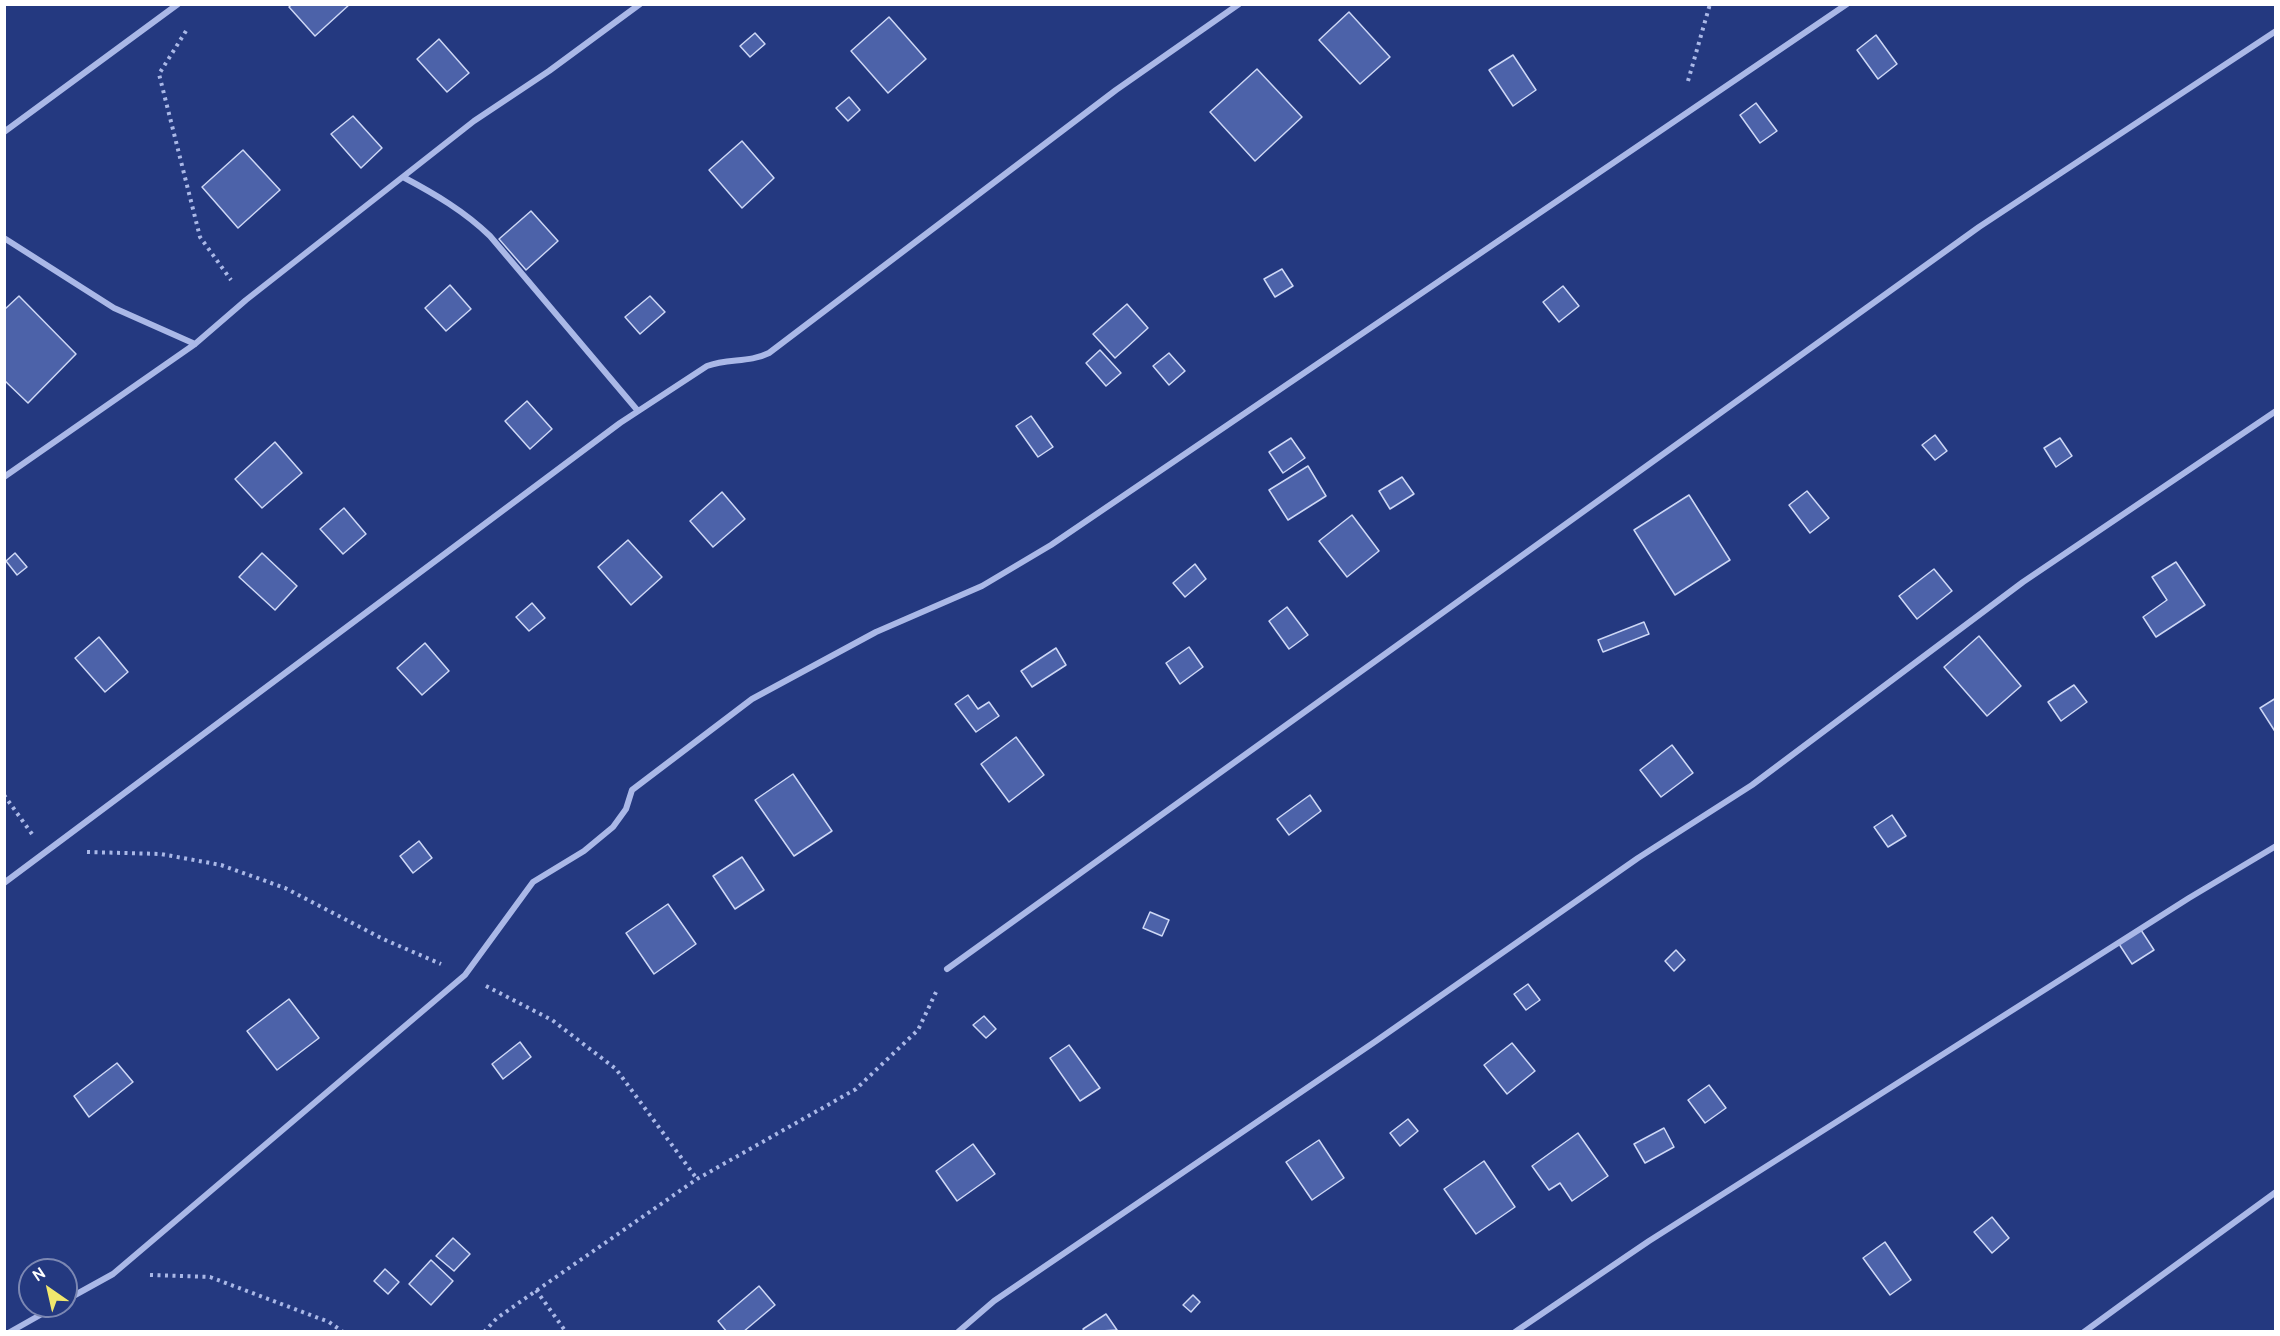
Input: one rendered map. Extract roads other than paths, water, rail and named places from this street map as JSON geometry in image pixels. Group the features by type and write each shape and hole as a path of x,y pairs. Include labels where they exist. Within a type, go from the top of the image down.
{"street":[{"path":"4,132 178,4"},
{"path":"4,477 195,344 246,300 474,121 549,71 640,4"},
{"path":"4,883 638,411 707,366 716,363 750,361 770,353 1116,90 1239,4"},
{"path":"78,1293 113,1274 465,975 533,882 584,851 613,828 626,809 632,790 752,699 876,632 982,586 1051,545 1237,416 1676,122 1847,4"},
{"path":"947,969 1979,227 2276,31"},
{"path":"403,177 444,200 472,219 490,236 638,411"},
{"path":"4,238 114,308 195,344"},
{"path":"958,1332 994,1301 1367,1047 1638,858 1752,785 2023,582 2276,411"},
{"path":"1515,1332 1649,1241 2189,897 2276,846"},
{"path":"2084,1332 2276,1192"},
{"path":"10,1332 35,1318"}]}
